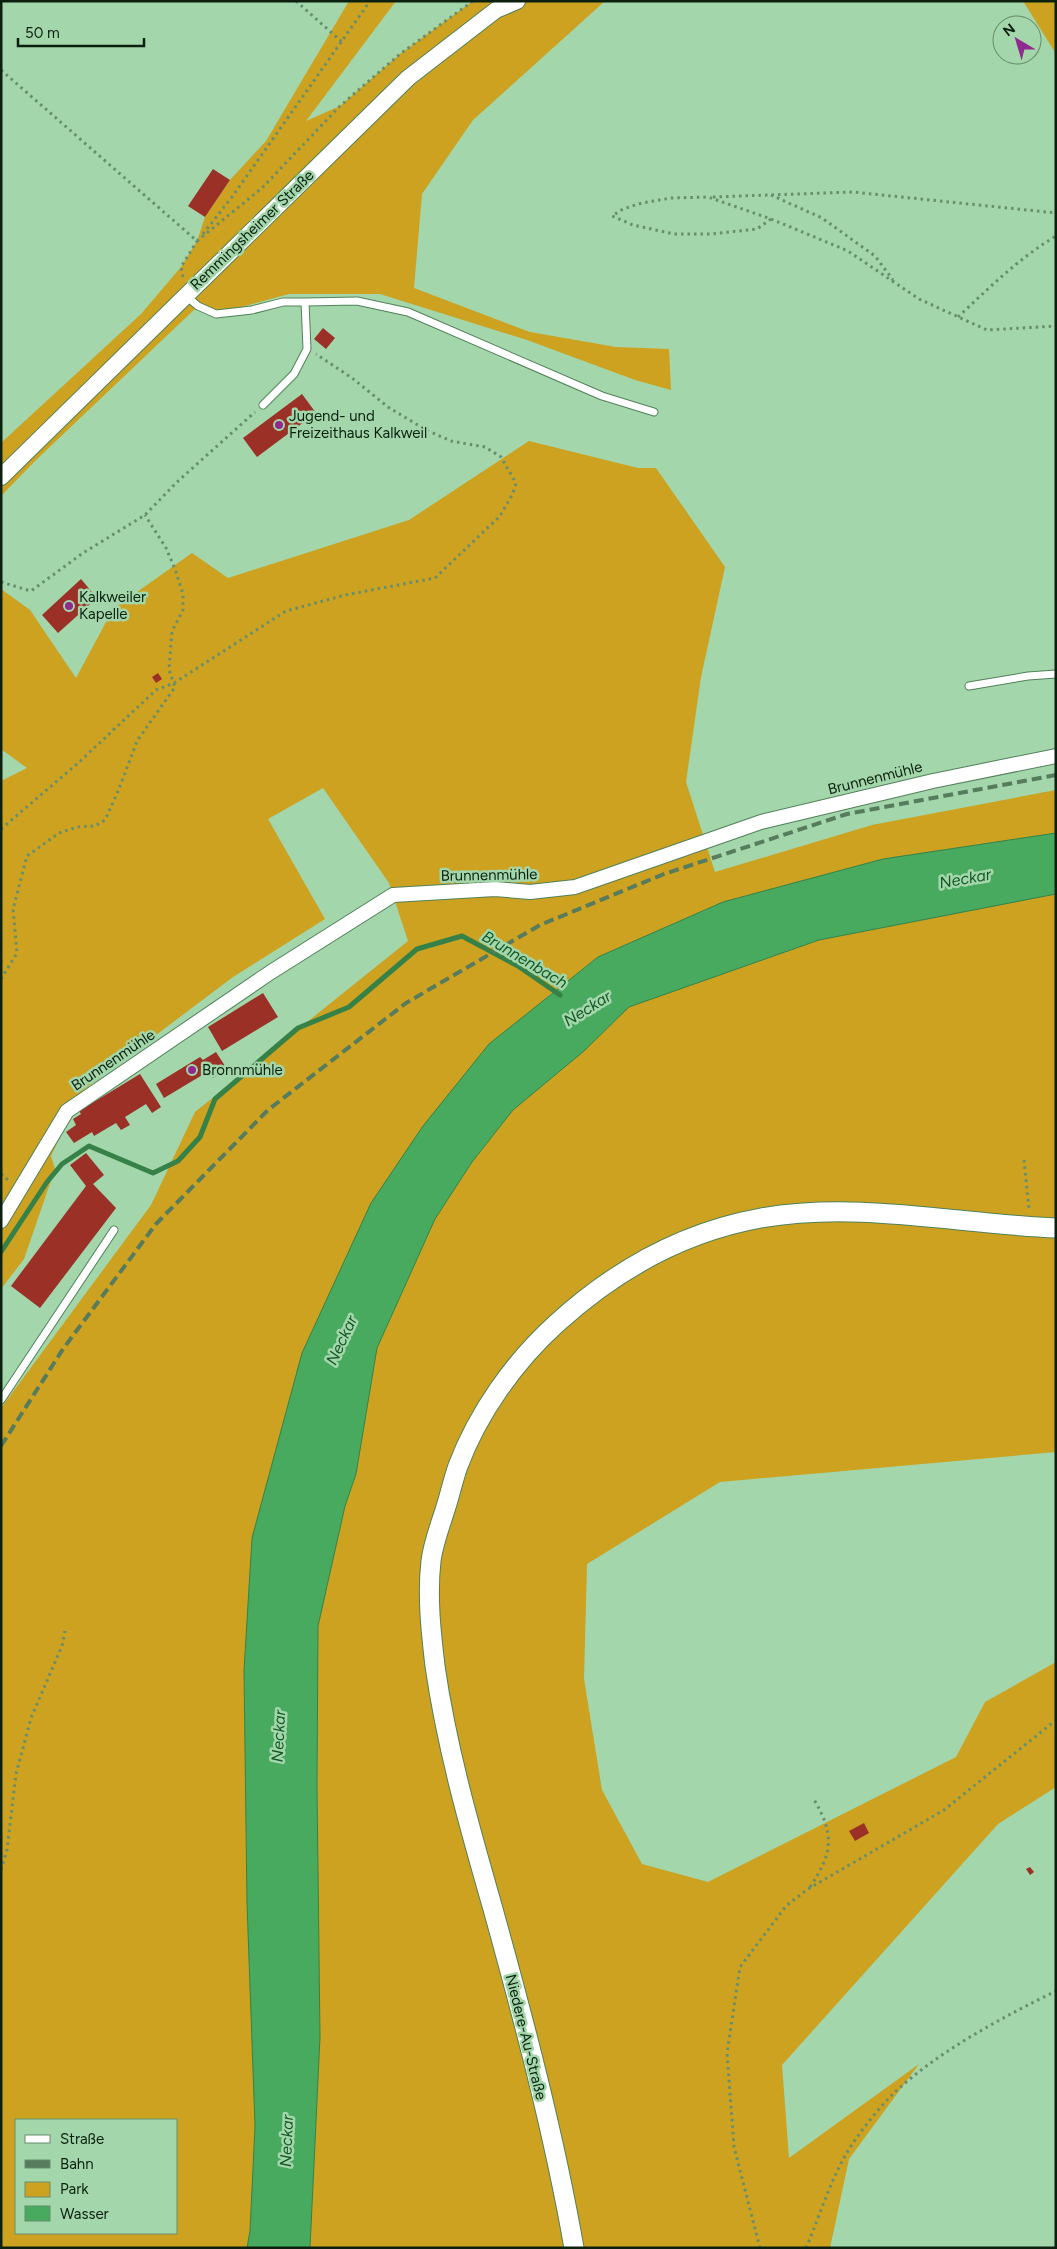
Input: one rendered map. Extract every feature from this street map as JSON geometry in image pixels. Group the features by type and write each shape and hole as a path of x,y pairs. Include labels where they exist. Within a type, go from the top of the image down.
{"main road":[{"name":"Niedere-Au-Straße","path":"574,2248 568,2214 523,2018 470,1829 445,1731 439,1691 430,1624 431,1558 459,1464 481,1418 499,1389 520,1360 546,1333 580,1302 613,1278 651,1255 686,1239 720,1228 762,1218 805,1213 855,1212 1056,1228"}],"street":[{"name":"Remmingsheimer Straße","path":"1,476 408,78 496,10 517,1"},
{"name":"Brunnenmühle","path":"1,1221 68,1110 263,978 393,895 495,889 530,892 575,886 761,822 933,780 1056,756"}],"lane":[{"path":"185,295 198,306 216,314 252,310 283,302 357,301 408,312 602,396 654,412"},
{"path":"263,405 294,374 307,348 304,302"},
{"path":"969,686 1028,676 1056,674"},
{"path":"1,1400 114,1230"}],"path":[{"path":"296,1 342,42"},
{"path":"185,295 181,267 370,1"},
{"path":"198,241 262,188 340,106 400,54 473,1"},
{"path":"1,70 198,241"},
{"path":"771,219 757,229 712,234 674,234 632,225 612,216 623,209 642,203 671,198 854,192 1056,213"},
{"path":"768,194 822,218 874,256 897,284"},
{"path":"708,198 771,219 848,251 919,299 987,330 1056,326"},
{"path":"958,317 1003,274 1039,246 1056,236"},
{"path":"1,829 77,764 156,690 174,682 286,611 345,594 434,578 500,516 513,493 516,483 501,457 485,447 451,441 426,430 388,407 352,378 307,348"},
{"path":"1,582 30,591 83,554 145,515 177,482 263,405"},
{"path":"1,979 17,953 13,910 27,856 59,833 76,827 95,826 105,820 137,741 155,713 173,693 174,682 169,673 172,631 183,610 182,594 169,555 145,515"},
{"path":"1024,1160 1029,1199 1028,1227"},
{"path":"1,1870 7,1850 16,1774 31,1718 62,1646 64,1631"},
{"path":"760,2248 734,2147 727,2053 740,1967 786,1906 808,1889 944,1810 1056,1720"},
{"path":"808,1889 821,1870 830,1847 823,1814 813,1798"},
{"path":"806,2248 835,2178 853,2144 891,2096 931,2063 1014,2012 1056,1991"}],"green space":[{"path":"349,1 396,1 306,121 340,106 400,54 473,1 605,1 473,120 422,194 414,288 530,332 616,347 669,349 671,390 635,380 527,340 380,294 289,294 216,314 198,306 36,460 1,496 1,443 141,314 181,267 197,241 205,217 230,180 266,141"},
{"path":"1023,1 1056,1 1056,54 1042,32 1042,15 1032,15"},
{"path":"529,441 638,468 656,468 725,567 701,677 686,782 715,872 872,825 1056,790 1056,833 883,859 723,902 598,957 547,997 252,1538 244,1671 247,1903 255,2126 250,2231 247,2248 1,2248 1,1408 151,1205 195,1112 408,941 389,883 323,788 268,819 325,919 233,977 83,1090 51,1156 55,1169 24,1259 1,1289 1,781 27,768 1,749 1,589 30,610 76,678 113,609 192,553 228,578 409,520"},
{"path":"1056,894 1056,1452 720,1482 587,1564 584,1679 602,1790 642,1864 708,1882 956,1757 985,1702 1056,1662 1056,1787 998,1824 782,2065 789,2158 919,2064 849,2159 830,2248 310,2248 320,2037 317,1787 318,1626 345,1506 356,1474 377,1348 435,1219 472,1162 513,1110 584,1051 629,1007 819,940"}],"water":[{"name":"Neckar","path":"1056,833 1056,894 819,940 629,1007 584,1051 513,1110 472,1162 435,1219 377,1348 356,1474 345,1506 318,1626 317,1787 320,2037 310,2248 247,2248 250,2231 255,2126 247,1903 244,1671 252,1538 302,1353 371,1203 423,1126 489,1044 598,957 723,902 883,859"}],"building":[{"path":"213,169 230,180 205,217 188,206"},
{"path":"323,328 335,338 326,349 314,339"},
{"name":"Jugend- und Freizeithaus Kalkweil","path":"302,394 316,413 257,457 243,438"},
{"name":"Kalkweiler Kapelle","path":"81,579 97,598 58,633 42,615"},
{"path":"158,673 162,679 156,683 152,677"},
{"path":"263,993 278,1017 222,1051 208,1027"},
{"path":"216,1052 227,1069 213,1078 209,1071 164,1098 156,1084 200,1057 203,1060"},
{"path":"140,1074 161,1107 152,1113 146,1104 125,1117 130,1125 121,1130 116,1123 94,1136 92,1132 74,1143 66,1132 76,1125 73,1119 81,1114 79,1111"},
{"path":"86,1153 104,1175 93,1184 116,1208 40,1308 11,1286 86,1186 70,1165"},
{"path":"864,1823 869,1833 855,1841 849,1831"},
{"path":"1030,1867 1034,1872 1030,1875 1026,1869"}],"waterway":[{"name":"Brunnenbach","path":"1,1252 47,1182 62,1164 89,1146 153,1173 178,1161 200,1137 215,1099 298,1028 349,1007 417,949 462,936 518,966 560,995"}],"railway":[{"path":"1,1446 63,1349 156,1224 268,1110 406,1003 540,925 664,874 847,814 1056,775"}],"place":[{"name":"Jugend- und Freizeithaus Kalkweil","path":"279,425"},
{"name":"Kalkweiler Kapelle","path":"69,606"},
{"name":"Bronnmühle","path":"192,1070"}]}
